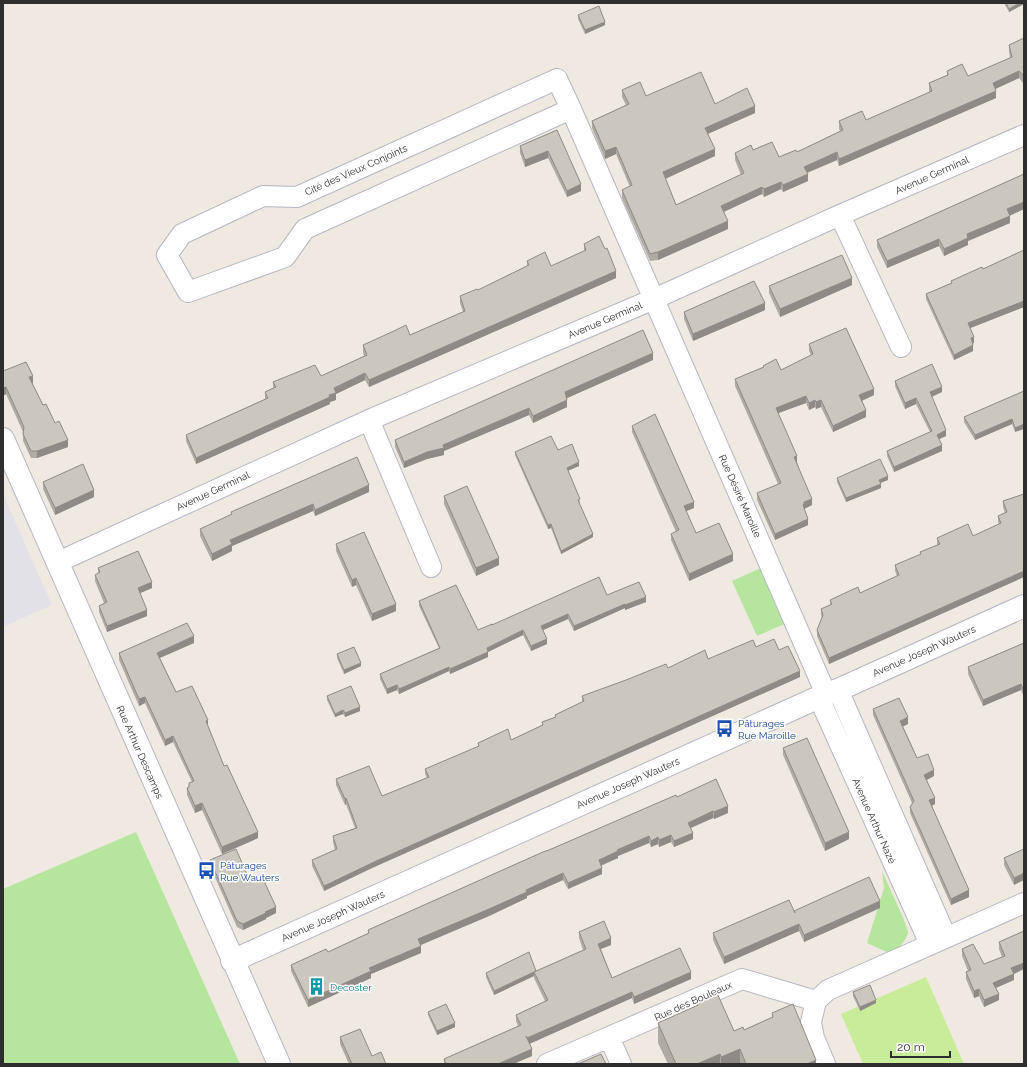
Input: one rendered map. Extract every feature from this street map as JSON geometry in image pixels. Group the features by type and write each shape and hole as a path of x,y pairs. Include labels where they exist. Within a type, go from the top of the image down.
{"street":[{"name":"Cité des Vieux Conjoints","path":"571,109 305,229 285,257 188,292 167,255 182,234 263,196 297,197 557,79 571,109 654,299"},
{"name":"Avenue Germinal","path":"58,562 368,420 654,299 840,215 1024,135"},
{"path":"840,215 901,347"},
{"name":"Rue Désiré Maroille","path":"654,299 828,694"},
{"path":"368,420 431,567"},
{"name":"Rue Arthur Descamps","path":"3,439 232,961 279,1064"},
{"name":"Avenue Joseph Wauters","path":"232,961 1024,606"},
{"name":"Avenue Arthur Nazé","path":"828,694 938,941"},
{"path":"825,1064 814,1038 811,1022 816,1001 828,990 1024,903"},
{"name":"Rue des Bouleaux","path":"547,1064 742,979 816,1001"},
{"path":"609,1037 621,1064"}],"shaded area":[{"path":"3,494 52,605 3,627"}],"green space":[{"path":"763,567 787,623 757,636 732,581"},
{"path":"136,832 240,1064 3,1064 3,889"},
{"path":"882,871 905,922 908,933 901,945 889,953 867,943 884,888"},
{"path":"926,977 964,1064 863,1064 841,1014"}],"building":[{"path":"1006,3 1020,3 1009,9"},
{"path":"599,6 605,22 585,30 578,15"},
{"path":"1024,38 1024,75 1019,71 993,83 996,91 839,159 837,152 804,167 808,174 783,185 781,182 764,189 762,187 721,206 728,221 658,252 650,254 622,190 632,185 616,147 605,151 592,121 629,104 622,90 640,82 646,96 701,72 715,104 747,88 755,106 705,128 715,149 663,172 676,205 744,173 735,153 751,145 753,150 772,142 779,157 796,150 797,152 843,130 839,121 862,111 866,120 932,91 929,83 948,75 947,71 962,64 968,76 1012,57 1009,45"},
{"path":"557,130 581,184 567,191 548,151 525,160 520,146"},
{"path":"1024,174 1024,202 1007,209 1010,216 967,234 968,238 944,249 939,239 887,261 877,240"},
{"path":"599,236 605,249 607,248 616,271 369,380 365,373 334,388 336,393 329,395 330,397 196,458 186,435 268,398 265,392 276,387 273,382 315,365 321,376 367,355 363,345 406,325 410,335 465,311 460,296 477,289 478,290 529,265 527,261 545,252 551,266 586,250 584,244"},
{"path":"1024,250 1024,301 968,323 974,337 971,338 973,345 954,355 926,294 952,283 951,281 982,267 983,269"},
{"path":"842,255 852,278 780,309 769,286"},
{"path":"754,281 765,303 693,334 684,312"},
{"path":"846,328 874,389 859,395 866,410 833,426 821,400 816,402 815,400 809,403 806,396 776,408 797,456 794,457 812,499 804,502 803,505 808,519 775,534 757,493 781,483 735,379 764,367 763,366 776,359 781,370 813,354 809,344"},
{"path":"643,330 653,353 565,392 567,400 533,416 529,408 443,445 444,448 427,452 404,462 395,440"},
{"path":"26,362 33,376 29,377 43,405 46,404 55,423 59,421 68,440 37,451 31,451 23,434 24,427 6,387 3,388 3,371"},
{"path":"932,364 942,387 930,392 946,430 937,435 942,445 894,467 887,451 932,431 916,398 905,403 895,381"},
{"path":"1024,391 1024,424 1015,428 1012,419 975,435 964,417"},
{"path":"655,414 694,502 684,506 696,533 719,523 733,554 689,574 671,534 679,530 632,426"},
{"path":"551,436 558,450 572,444 579,462 567,468 580,499 578,500 593,534 561,551 551,524 548,525 515,452"},
{"path":"357,457 369,485 315,510 313,504 230,540 232,544 212,554 200,529 232,514 231,512"},
{"path":"880,459 888,476 879,480 881,484 846,498 837,478"},
{"path":"83,464 94,490 55,508 43,482"},
{"path":"467,486 499,558 476,568 444,496"},
{"path":"1024,494 1024,571 829,658 817,630 823,615 821,609 832,604 830,600 858,587 860,593 899,575 895,565 921,554 920,552 940,544 937,538 968,524 973,536 1001,523 998,516 1007,512 1003,501"},
{"path":"364,532 396,604 372,614 356,578 352,580 336,544"},
{"path":"138,551 152,582 138,588 147,610 107,626 99,606 107,602 95,575 100,572 98,568"},
{"path":"599,577 607,595 639,582 646,597 625,604 574,626 568,614 541,626 547,639 531,646 523,630 487,648 488,652 450,669 449,667 399,689 397,685 387,689 380,674 440,648 419,601 456,585 478,630"},
{"path":"187,623 194,636 157,653 176,692 192,686 208,720 206,721 224,766 227,765 258,832 222,847 202,803 195,806 187,788 189,787 189,783 194,781 173,736 165,740 145,697 139,699 119,653"},
{"path":"774,639 779,650 788,646 800,671 372,863 324,886 312,860 337,849 333,836 357,828 346,798 345,799 336,779 369,766 382,796 429,777 425,769 479,746 478,743 508,729 511,740 543,725 542,722 556,717 555,715 584,701 582,696 666,664 668,668 705,650 708,659 753,640 756,647"},
{"path":"1024,643 1024,691 1021,684 983,700 968,667"},
{"path":"354,647 361,663 344,670 337,654"},
{"path":"351,686 360,707 345,713 343,710 335,714 327,696"},
{"path":"899,698 908,717 900,721 917,758 928,754 934,770 924,775 935,798 929,800 969,890 951,899 910,807 914,801 873,709"},
{"path":"807,738 849,832 825,843 783,748"},
{"path":"716,779 728,806 714,812 713,811 688,823 693,833 674,841 671,835 659,840 658,837 651,841 649,836 617,850 618,851 599,860 602,868 568,883 563,873 526,890 527,892 418,939 421,946 369,968 371,971 308,1000 291,965 326,949 328,952 369,933 368,930 543,852 676,795 677,797"},
{"path":"236,849 249,879 260,875 276,907 243,924 237,921 210,860"},
{"path":"1024,849 1024,873 1014,878 1004,858"},
{"path":"869,877 880,901 804,935 799,924 724,957 713,933 789,900 794,911"},
{"path":"604,921 611,938 598,944 612,978 680,948 691,972 634,997 632,992 527,1038 526,1036 532,1049 498,1064 446,1064 444,1059 521,1025 516,1015 548,1000 534,972 586,949 579,932"},
{"path":"1024,931 1024,963 1011,968 1014,974 993,983 999,994 984,1000 979,989 974,991 966,972 971,970 962,949 973,944 984,964 1005,956 999,942"},
{"path":"529,952 536,971 494,991 486,973"},
{"path":"870,985 876,1000 860,1007 853,992"},
{"path":"717,993 734,1031 743,1027 744,1030 773,1017 772,1013 793,1004 816,1060 807,1064 746,1064 740,1049 721,1057 720,1054 697,1064 676,1064 658,1023 698,1005 697,1002"},
{"path":"446,1004 455,1023 437,1031 428,1012"},
{"path":"360,1029 372,1056 381,1052 386,1064 352,1064 340,1037"},
{"path":"601,1054 606,1064 578,1064"}],"place":[{"name":"Pâturages Rue Maroille","path":"725,729"},
{"name":"Pâturages Rue Wauters","path":"207,871"},
{"name":"Decoster","path":"317,987"}]}
